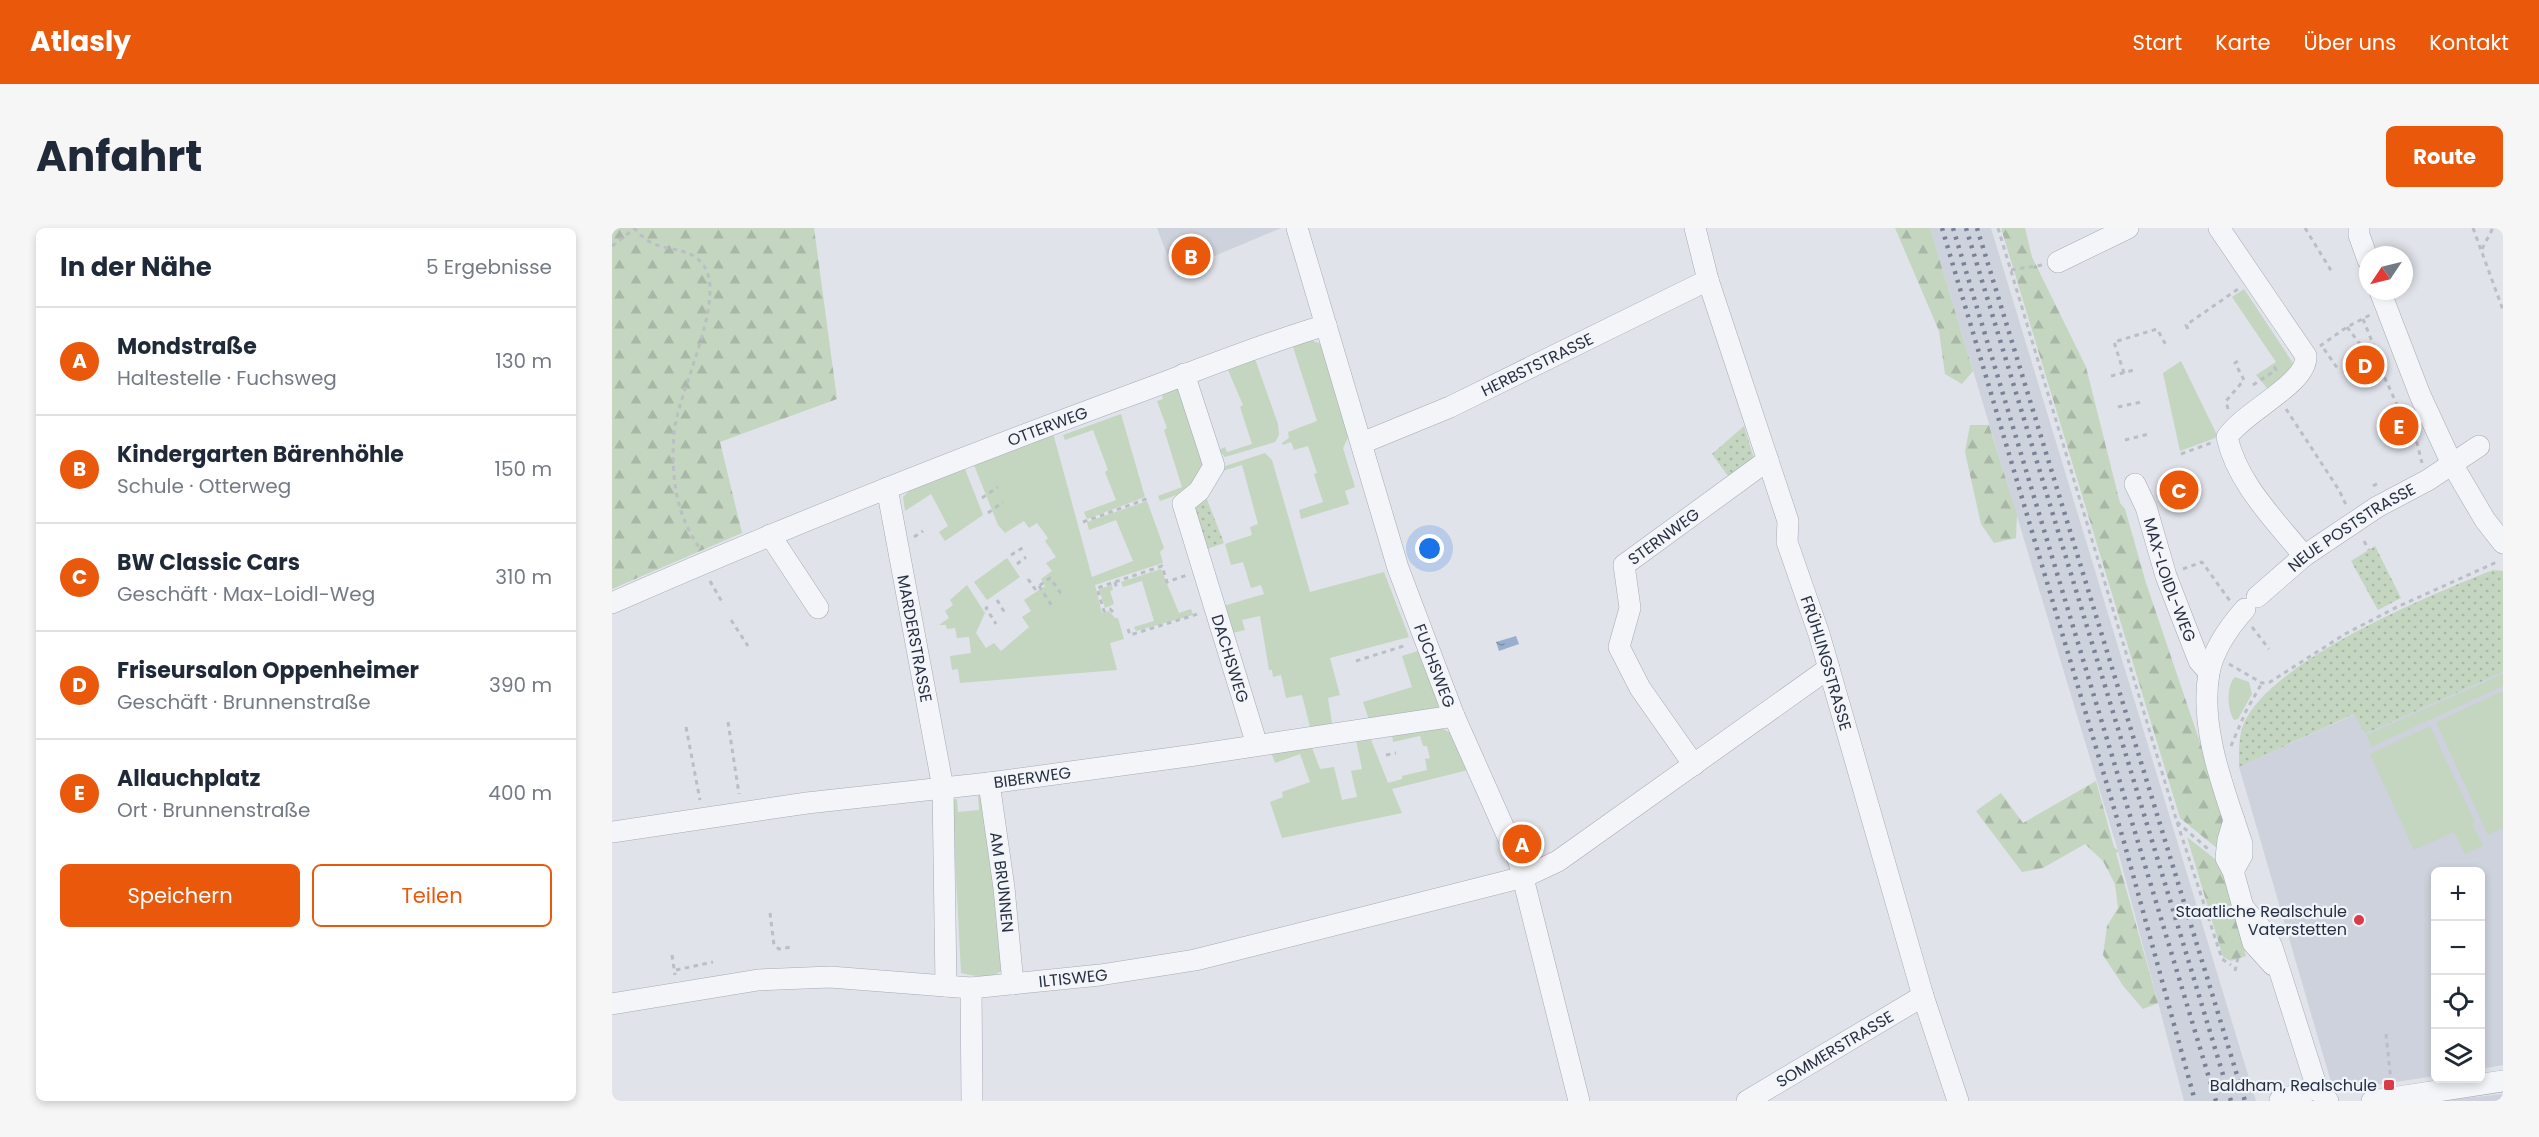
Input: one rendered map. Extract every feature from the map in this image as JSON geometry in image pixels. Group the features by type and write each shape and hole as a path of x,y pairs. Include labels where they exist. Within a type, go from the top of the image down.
{"street":[{"name":"FUCHSWEG","path":"1297,228 1398,568 1454,716 1514,846 1524,877 1579,1101"},
{"name":"FRÜHLINGSTRASSE","path":"1695,228 1708,280 1788,521 1787,542 1829,669 1923,996 1958,1101"},
{"path":"2058,262 2128,228"},
{"path":"2219,228 2254,279 2313,350 2299,377 2232,430 2230,451 2240,473 2304,556"},
{"path":"2359,228 2363,246"},
{"name":"HERBSTSTRASSE","path":"1362,443 1450,407 1708,280"},
{"path":"2383,300 2420,395 2452,464 2485,520 2503,543"},
{"name":"OTTERWEG","path":"612,603 710,560 887,488 1184,374 1326,325"},
{"name":"DACHSWEG","path":"1184,374 1214,466 1199,490 1184,504 1257,745"},
{"name":"NEUE POSTSTRASSE","path":"2322,1094 2265,933 2243,907 2229,864 2228,840 2234,820 2208,718 2209,672 2228,630 2304,556 2355,521 2479,446"},
{"name":"STERNWEG","path":"1694,765 1640,688 1619,647 1630,608 1624,565 1768,460"},
{"name":"MAX-LOIDL-WEG","path":"2135,484 2146,507 2166,576 2199,662 2209,672"},
{"name":"MARDERSTRASSE","path":"887,488 943,788"},
{"path":"770,535 818,608"},
{"name":"ILTISWEG","path":"612,1004 758,980 830,977 971,988 1100,975 1195,960 1524,877 1558,861 1829,669"},
{"name":"BIBERWEG","path":"612,832 703,817 989,783 1401,726 1454,716"},
{"name":"AM BRUNNEN","path":"989,783 1004,888 1013,984"},
{"path":"943,788 946,986"},
{"path":"971,988 972,1101"},
{"name":"SOMMERSTRASSE","path":"1747,1101 1923,996"},
{"path":"2372,1101 2503,1080"},
{"path":"2280,1100 2322,1094"}],"path":[{"path":"612,246 634,228 651,243 695,254 706,268 712,285 703,329 674,432 675,492 682,521 710,560 711,586 722,602"},
{"path":"1998,228 2177,822 2222,959 2230,965"},
{"path":"2305,228 2332,273"},
{"path":"2473,228 2503,310"},
{"path":"2482,249 2493,228"},
{"path":"2011,270 2058,262"},
{"path":"2188,329 2186,325 2254,279"},
{"path":"2338,369 2313,350 2363,318 2375,349 2377,365"},
{"path":"2347,327 2383,374 2399,409 2415,435 2422,471"},
{"path":"2124,373 2114,342 2157,329 2166,345"},
{"path":"2181,454 2232,430 2226,404 2244,380 2235,363 2238,360"},
{"path":"2253,385 2276,370 2273,364"},
{"path":"2111,376 2134,370"},
{"path":"2277,394 2339,490 2355,521"},
{"path":"2118,407 2141,402"},
{"path":"2125,440 2149,434"},
{"path":"2371,488 2380,482"},
{"path":"982,498 998,487"},
{"path":"1083,522 1149,498"},
{"path":"988,513 1003,502"},
{"path":"2364,541 2369,549"},
{"path":"1011,555 1024,547"},
{"path":"1017,564 1026,557"},
{"path":"2243,675 2262,683 2270,682 2345,634 2397,607 2503,559"},
{"path":"2166,576 2202,562 2226,598 2247,609 2269,649"},
{"path":"1113,612 1110,609 1104,611 1097,588 1162,566 1167,582 1204,570"},
{"path":"1028,579 1035,589 1050,578 1062,595"},
{"path":"1115,582 1117,589"},
{"path":"1039,586 1052,606"},
{"path":"997,600 1005,613"},
{"path":"988,607 986,608 996,624"},
{"path":"1128,629 1130,635 1142,632 1199,615 1197,609"},
{"path":"731,620 748,646"},
{"path":"1356,661 1423,639"},
{"path":"2229,750 2246,711 2262,683"},
{"path":"728,722 741,804"},
{"path":"686,727 703,817"},
{"path":"1386,755 1396,753"},
{"path":"2177,822 2229,864"},
{"path":"770,913 774,945 779,948 791,947"},
{"path":"676,970 713,962"},
{"path":"2386,1034 2392,1086"}],"shaded area":[{"path":"1157,228 1281,228 1174,273"},
{"path":"1930,228 1991,228 2256,1101 2184,1101 2118,851"},
{"name":"Staatliche Realschule Vaterstetten","path":"2503,672 2503,1065 2485,1068 2485,867 2431,867 2431,1077 2342,1090 2331,1082 2239,767 2355,714 2365,734"},
{"path":"2503,1094 2503,1101 2439,1101"}],"green space":[{"path":"612,228 814,228 837,399 720,442 742,533 612,589"},
{"path":"1895,228 1930,228 1973,371 1962,384 1945,374 1939,331"},
{"path":"2001,228 2025,228 2032,257 2086,367 2120,503 2125,509 2146,583 2227,822 2218,849 2180,818"},
{"path":"2244,289 2293,363 2288,373 2268,389 2256,375 2276,362 2232,297"},
{"path":"1311,340 1321,344 1349,435 1343,448 1355,487 1345,491 1349,504 1301,519 1299,510 1323,502 1314,474 1317,473 1308,446 1294,450 1291,442 1283,445 1282,443 1289,438 1288,432 1317,421 1293,347"},
{"path":"1255,359 1278,424 1279,435 1275,442 1225,457 1219,450 1225,447 1227,452 1252,444 1240,407 1243,405 1228,370"},
{"path":"2181,361 2218,437 2180,451 2163,373"},
{"path":"1184,386 1207,455 1193,489 1160,501 1158,496 1182,487 1164,430 1167,428 1157,401 1163,399 1162,395"},
{"path":"1121,414 1145,497 1087,519 1084,512 1116,500 1105,472 1108,470 1093,430 1065,440 1063,435"},
{"path":"1970,425 1989,425 2017,515 2016,538 1994,543 1981,524 1965,452"},
{"path":"1744,426 1755,462 1731,480 1712,454"},
{"path":"1053,433 1092,577 1133,561 1116,520 1089,530 1087,522 1147,501 1164,548 1160,552 1163,563 1095,585 1102,613 1109,611 1115,618 1118,618 1124,639 1110,643 1117,670 960,683 958,669 952,670 950,656 971,653 969,637 957,638 955,628 947,629 946,625 939,625 949,618 945,611 953,605 950,600 967,585 985,613 976,633 986,648 994,643 1001,651 1029,627 1022,617 1031,611 1024,600 1045,586 1041,579 1052,571 1046,563 1056,557 1045,541 1048,538 1037,523 1029,528 1024,521 1005,533 998,525 974,465"},
{"path":"1265,453 1272,460 1310,592 1384,572 1409,637 1330,658 1340,695 1328,698 1333,729 1311,731 1302,695 1286,698 1281,675 1273,677 1272,670 1269,670 1260,616 1242,620 1245,630 1228,634 1220,607 1264,594 1261,585 1251,588 1243,562 1231,565 1225,544 1252,535 1250,527 1258,524 1242,465 1216,473 1219,468"},
{"path":"965,469 983,515 945,541 939,532 948,526 931,494 905,511 903,497 910,490"},
{"path":"1206,497 1224,543 1204,550 1192,505"},
{"path":"2375,546 2401,598 2378,610 2351,561"},
{"path":"1007,558 1020,577 987,600 974,582"},
{"path":"1161,569 1179,613 1191,609 1193,615 1136,631 1134,627 1154,621 1142,581 1123,587 1121,582"},
{"path":"2493,570 2503,571 2503,672 2365,734 2354,714 2239,767 2241,735 2247,717 2265,694 2291,672 2359,630 2432,595"},
{"path":"1112,585 1113,590 1110,591 1114,604 1105,608 1099,589"},
{"path":"1418,651 1439,706 1437,710 1370,723 1363,702 1412,687 1402,656"},
{"path":"2503,674 2503,686 2371,747 2367,735"},
{"path":"2235,677 2249,682 2252,694 2238,719 2234,720 2228,698 2230,686"},
{"path":"2503,691 2503,828 2488,835 2436,722"},
{"path":"2430,726 2475,822 2472,824 2483,846 2465,854 2454,832 2414,850 2370,754"},
{"path":"1439,727 1451,733 1468,770 1392,789 1402,813 1282,838 1270,802 1283,797 1282,792 1310,782 1300,754 1275,763 1271,752 1311,745 1320,769 1334,767 1342,800 1357,797 1351,771 1362,769 1356,740 1370,737 1388,783 1402,779 1402,776 1427,770 1425,759 1430,758 1427,746 1423,746 1420,736 1393,742 1392,734"},
{"path":"2096,781 2114,847 2118,851 2116,853 2158,1003 2143,1009 2124,987 2103,955 2107,926 2118,908 2115,884 2103,861 2085,844 2043,868 2022,872 1976,811 2001,793 2023,823"},
{"path":"985,795 1002,970 993,975 982,976 961,973 952,800 957,799 958,812 979,810 978,796"},
{"path":"2187,837 2220,863 2246,956 2231,961 2223,957"}],"water":[{"path":"1516,636 1519,644 1499,651 1496,642"}],"railway":[{"path":"1942,228 2124,842 2195,1101"},
{"path":"1953,228 2216,1101"},
{"path":"1966,228 2231,1101"},
{"path":"1977,228 2245,1101"}],"place":[{"name":"Kindergarten Bärenhöhle","path":"1191,256"},
{"name":"Friseursalon Oppenheimer","path":"2365,365"},
{"name":"Allauchplatz","path":"2399,426"},
{"name":"BW Classic Cars","path":"2179,490"},
{"name":"Mondstraße","path":"1522,844"},
{"name":"Staatliche Realschule Vaterstetten","path":"2359,920"},
{"name":"Baldham, Realschule","path":"2389,1085"}]}
